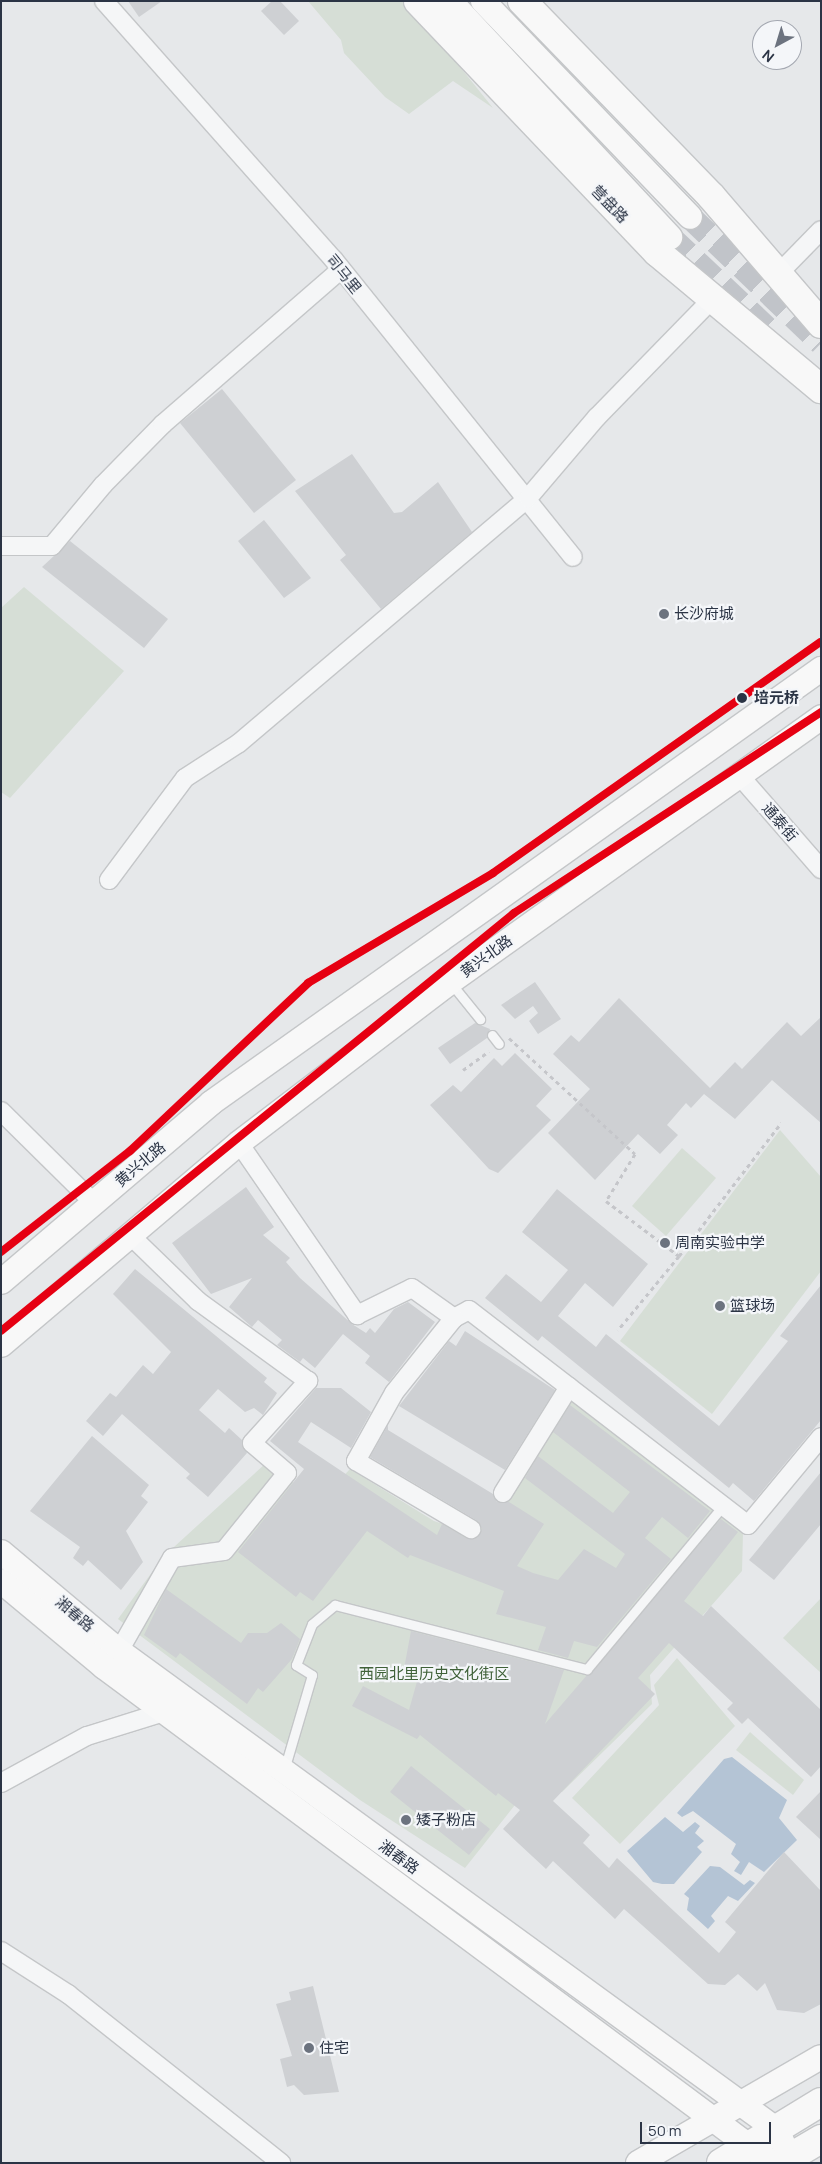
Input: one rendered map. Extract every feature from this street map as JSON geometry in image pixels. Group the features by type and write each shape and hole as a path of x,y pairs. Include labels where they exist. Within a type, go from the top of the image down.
{"main road":[{"name":"营盘路","path":"418,1 657,252 712,300 776,347 821,389"},
{"name":"营盘路","path":"450,1 670,237"},
{"path":"484,1 690,217"},
{"path":"522,1 710,196 776,276 821,324"},
{"name":"黄兴北路","path":"1,1282 211,1103 821,669"},
{"name":"黄兴北路","path":"1,1345 239,1144 450,982 821,717"},
{"name":"湘春路","path":"1,1552 119,1651 777,2130"},
{"name":"湘春路","path":"1,1581 164,1712 716,2118 777,2158"},
{"path":"638,2163 821,2057"},
{"path":"777,2158 777,2130 821,2102"},
{"path":"721,2163 777,2158 821,2140"}],"street":[{"name":"司马里","path":"104,1 340,270 528,498 573,557"},
{"path":"776,276 821,230"},
{"path":"1,546 52,546 103,485 163,424 340,270"},
{"path":"109,880 185,778 239,743 528,498 597,417 712,300"},
{"name":"通泰街","path":"739,776 821,869"},
{"path":"1,1111 94,1203"},
{"path":"239,1144 357,1315 412,1288 454,1318"},
{"path":"119,1651 172,1558 224,1551 287,1473 252,1443 308,1381 198,1302 130,1235"},
{"path":"471,1530 356,1460 394,1393 454,1318 469,1310 748,1525 821,1437"},
{"path":"503,1494 569,1387"},
{"path":"1,1783 87,1736 164,1712"},
{"path":"1,1951 68,1994 281,2163"}],"lane":[{"path":"450,982 480,1019"},
{"path":"492,1035 499,1044"},
{"path":"283,1772 312,1675 296,1665 312,1624 336,1605 587,1669 724,1506"}],"path":[{"path":"463,1070 511,1036 635,1154 606,1201 679,1256"},
{"path":"618,1330 679,1256 781,1123"}],"green space":[{"path":"308,1 407,1 493,108 453,81 409,114 385,97 344,53 341,40"},
{"path":"24,587 124,671 10,798 1,792 1,608"},
{"name":"篮球场","path":"780,1130 821,1177 821,1271 712,1414 620,1341"},
{"path":"682,1148 716,1178 666,1236 632,1206"},
{"name":"西园北里历史文化街区","path":"567,1395 743,1533 742,1571 650,1675 652,1704 562,1792 538,1776 465,1868 360,1800 118,1619 163,1557 266,1463 320,1501 350,1469 434,1521 476,1535"},
{"path":"821,1598 821,1673 783,1638"},
{"path":"677,1658 735,1726 620,1844 572,1798 659,1705 654,1685"},
{"path":"750,1732 804,1780 793,1795 736,1750"}],"water":[{"path":"732,1757 787,1800 779,1818 797,1840 764,1872 749,1862 741,1875 734,1871 740,1862 731,1854 736,1844 693,1811 682,1817 677,1813 724,1759"},
{"path":"665,1817 683,1832 695,1822 700,1826 695,1833 704,1841 697,1847 702,1852 674,1884 653,1882 627,1851"},
{"path":"710,1866 720,1867 744,1885 750,1880 755,1883 738,1901 728,1896 711,1916 715,1921 708,1929 687,1910 689,1898 684,1894"}],"building":[{"path":"128,1 162,1 139,17"},
{"path":"272,1 280,1 299,21 284,35 261,11"},
{"path":"222,389 296,480 254,513 180,423"},
{"path":"352,454 394,513 402,512 438,482 472,532 381,609 340,560 346,555 295,491"},
{"path":"264,520 311,578 284,598 238,541"},
{"path":"70,541 168,619 144,648 42,567"},
{"path":"535,982 561,1019 538,1034 529,1021 538,1013 533,1006 515,1019 501,1005"},
{"path":"619,998 710,1088 735,1062 742,1069 787,1022 801,1036 821,1017 821,1123 772,1080 735,1119 704,1094 691,1108 686,1103 667,1125 678,1135 660,1154 638,1134 595,1180 548,1133 590,1089 553,1054 571,1035 579,1042"},
{"path":"475,1023 490,1029 487,1038 450,1064 438,1048"},
{"path":"515,1053 552,1089 536,1106 551,1120 498,1173 489,1169 430,1105 453,1085 461,1092 494,1058 502,1066"},
{"path":"246,1187 274,1227 263,1235 290,1258 286,1262 300,1278 352,1324 366,1333 370,1328 375,1333 394,1309 408,1302 435,1322 389,1382 365,1363 370,1356 343,1334 315,1368 303,1358 300,1362 277,1345 282,1340 258,1320 252,1327 229,1307 252,1278 211,1294 172,1243"},
{"path":"557,1189 648,1264 613,1307 585,1283 558,1316 596,1347 606,1334 719,1426 788,1341 780,1336 821,1285 821,1420 754,1501 733,1483 729,1488 542,1336 538,1341 485,1298 506,1274 541,1302 568,1270 522,1232"},
{"path":"135,1269 267,1378 264,1382 277,1393 263,1415 254,1408 245,1412 218,1389 199,1410 225,1433 229,1428 242,1440 247,1453 208,1497 186,1478 190,1474 122,1414 103,1436 86,1421 110,1393 116,1397 143,1365 153,1374 171,1352 113,1294"},
{"path":"465,1331 555,1390 505,1470 399,1406 449,1341 456,1346"},
{"path":"316,1388 341,1388 371,1412 351,1448 311,1422 298,1442 437,1535 442,1524 466,1538 477,1538 482,1529 476,1520 370,1457 388,1425 388,1430 493,1494 497,1502 509,1502 544,1524 517,1566 533,1573 558,1580 584,1549 616,1568 625,1554 525,1478 538,1456 613,1513 630,1492 553,1432 570,1405 710,1511 688,1538 662,1517 645,1538 671,1559 597,1647 574,1641 568,1658 538,1650 546,1627 496,1614 504,1591 410,1555 408,1558 367,1531 313,1601 300,1592 296,1597 238,1552 304,1469 270,1441"},
{"path":"92,1436 149,1485 141,1496 148,1502 126,1531 143,1562 121,1590 88,1560 83,1566 73,1558 80,1547 30,1511"},
{"path":"821,1472 821,1524 774,1580 749,1560"},
{"path":"721,1519 738,1532 684,1601 703,1616 711,1606 821,1710 821,1766 811,1777 748,1718 742,1724 727,1709 733,1703 669,1643 638,1678 655,1694 553,1801 590,1835 583,1843 609,1868 617,1858 719,1953 736,1932 725,1922 784,1852 821,1891 821,2004 804,2013 777,2010 765,1983 757,1991 738,1974 725,1985 708,1984 624,1909 615,1919 553,1861 546,1869 503,1829 520,1810 498,1793 496,1796 420,1735 417,1739 352,1706 363,1686 409,1710 418,1678 403,1674 411,1631 564,1670 545,1724"},
{"path":"166,1589 241,1643 248,1633 267,1633 281,1623 300,1639 292,1659 263,1692 258,1688 247,1704 180,1653 176,1658 144,1635"},
{"path":"411,1766 490,1829 469,1855 390,1792"},
{"path":"821,1791 821,1840 796,1817"},
{"name":"住宅","path":"313,1986 339,2092 304,2095 294,2085 287,2087 280,2059 292,2056 276,2004 291,2000 289,1992"}],"tunnel":[{"path":"690,217 821,343"},
{"path":"670,237 772,333"}],"transit line":[{"path":"1,1252 130,1151 308,983 493,873 821,642"},
{"path":"1,1331 514,913 821,712"}],"place":[{"name":"长沙府城","path":"664,614"},
{"name":"培元桥","path":"742,698"},
{"name":"周南实验中学","path":"665,1243"},
{"name":"篮球场","path":"720,1306"},
{"name":"矮子粉店","path":"406,1820"},
{"name":"住宅","path":"309,2048"}]}
